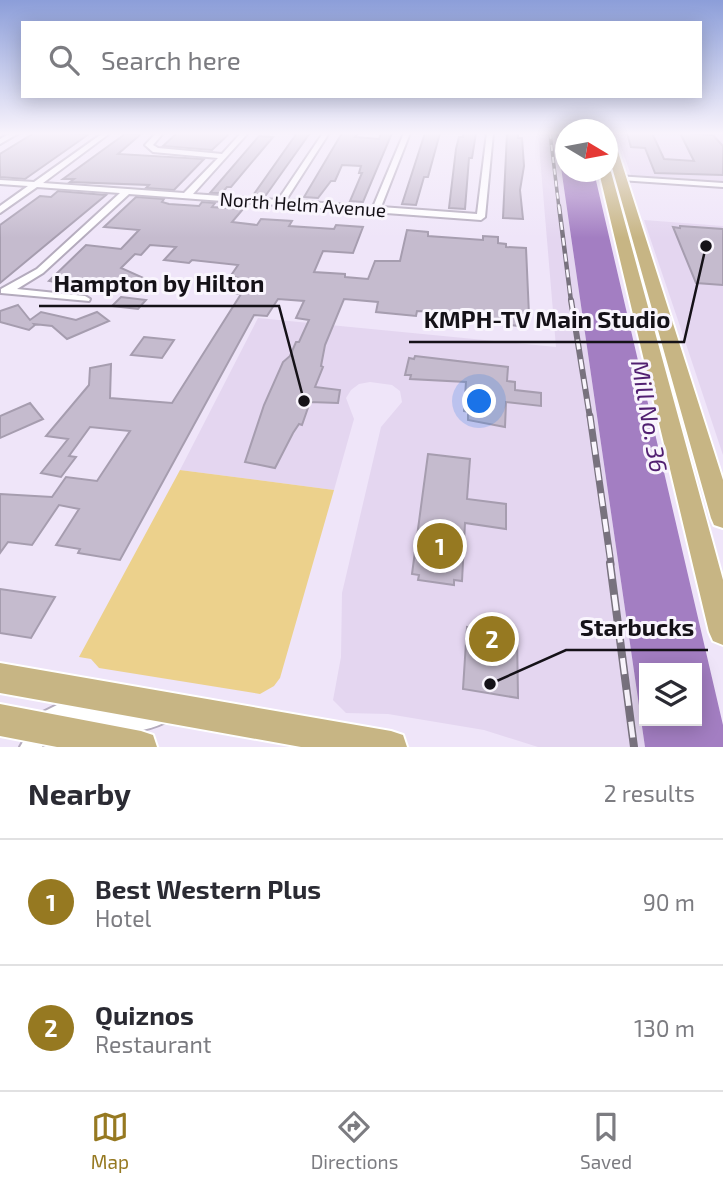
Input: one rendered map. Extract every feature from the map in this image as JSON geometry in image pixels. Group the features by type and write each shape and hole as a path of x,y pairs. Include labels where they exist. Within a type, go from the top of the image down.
{"main road":[{"path":"614,182 642,313 723,632"},
{"path":"614,182 723,518"},
{"path":"642,313 660,344 680,409 693,419"},
{"path":"0,678 391,747"},
{"path":"0,720 36,738 141,747"}],"street":[{"path":"0,210 58,168"},
{"path":"187,195 213,168"},
{"path":"281,202 303,168"},
{"path":"376,209 393,168"},
{"name":"North Helm Avenue","path":"0,182 481,216 486,168"},
{"path":"618,176 723,185"},
{"path":"3,292 40,271 127,191"},
{"path":"3,292 85,299"},
{"path":"36,738 54,716 63,712 139,722 171,709"}],"shaded area":[{"path":"541,168 555,168 555,182 563,182 639,706 639,726 642,726 645,747 538,747 484,730 388,714 346,713 333,700 341,657 342,593 381,427 402,402 400,391 392,385 370,382 359,384 351,390 346,398 354,419 334,490 180,470 258,318 556,347"},
{"path":"628,168 723,168 723,182 631,175"},
{"path":"644,220 723,226 723,455 684,338"},
{"path":"180,470 334,490 280,678 274,686 260,694 99,668 91,659 79,657"}],"water":[{"name":"Mill No. 36","path":"563,182 596,182 723,725 723,747 645,747 642,726 702,726 702,663 639,663 639,706"}],"building":[{"path":"0,168 41,168 25,179 0,177"},
{"path":"78,168 195,168 174,190 146,188 149,185 70,182 74,179 63,179"},
{"path":"232,168 247,168 231,187 227,187 222,193 210,193"},
{"path":"272,168 285,168 266,195 254,194"},
{"path":"321,168 341,168 335,181 331,181 318,198 304,197"},
{"path":"360,168 377,168 363,202 350,201 362,173 359,173"},
{"path":"414,168 430,168 428,177 424,177 416,205 402,204"},
{"path":"454,168 468,168 465,209 449,208"},
{"path":"505,168 524,168 520,190 523,219 503,218"},
{"path":"653,168 723,168 723,175 655,173"},
{"path":"58,191 106,195 0,283 0,225 40,196 51,197"},
{"path":"136,197 164,199 162,202 169,204 199,206 202,202 215,203 212,207 243,209 232,222 257,225 261,219 292,221 289,226 334,229 336,225 363,227 353,253 323,251 314,272 345,274 345,277 368,279 375,261 400,261 407,230 428,232 428,236 483,240 483,236 498,237 498,243 506,244 506,247 526,248 529,315 519,314 519,326 477,321 478,317 456,313 417,311 416,316 376,312 378,302 344,299 325,345 323,367 315,387 340,390 338,403 310,402 302,425 299,424 293,433 275,468 245,462 264,405 283,362 290,356 296,342 299,342 309,320 296,318 304,301 278,299 267,316 254,315 120,560 78,553 80,549 56,545 79,509 59,505 32,545 8,542 0,553 0,494 52,497 66,477 97,481 130,431 90,427 69,456 76,457 61,477 41,473 68,439 46,436 89,385 90,368 111,364 110,398 172,403 241,294 233,293 241,278 230,277 238,265 164,260 176,247 150,245 141,255 135,254 121,268 148,280 125,292 99,280 73,281 70,285 49,281 86,245 121,249 139,230 104,227"},
{"path":"673,227 723,229 723,285 696,283"},
{"path":"121,297 146,300 138,309 112,306"},
{"path":"18,305 30,320 41,312 76,320 97,312 109,321 67,339 52,326 34,324 29,330 0,322 0,311"},
{"path":"144,337 174,340 162,358 131,355"},
{"path":"415,356 508,367 507,381 515,382 515,390 541,393 541,406 506,402 505,427 468,420 468,412 464,411 466,382 410,379 411,375 405,375 409,358 414,359"},
{"path":"30,403 43,419 0,438 0,416"},
{"path":"428,454 470,459 467,499 506,504 506,529 465,523 462,581 454,580 454,585 418,580 419,575 412,574"},
{"path":"0,589 55,597 31,638 0,633"},
{"path":"467,627 517,634 518,698 463,689"}],"railway":[{"path":"554,168 559,208"},
{"path":"559,206 571,301"},
{"path":"571,300 590,418"},
{"path":"590,416 611,564"},
{"path":"610,563 634,747"}],"place":[{"name":"KMPH-TV Main Studio","path":"706,246"},
{"name":"Hampton by Hilton","path":"304,401"},
{"name":"Best Western Plus","path":"440,546"},
{"name":"Quiznos","path":"492,639"},
{"name":"Starbucks","path":"490,684"}]}
